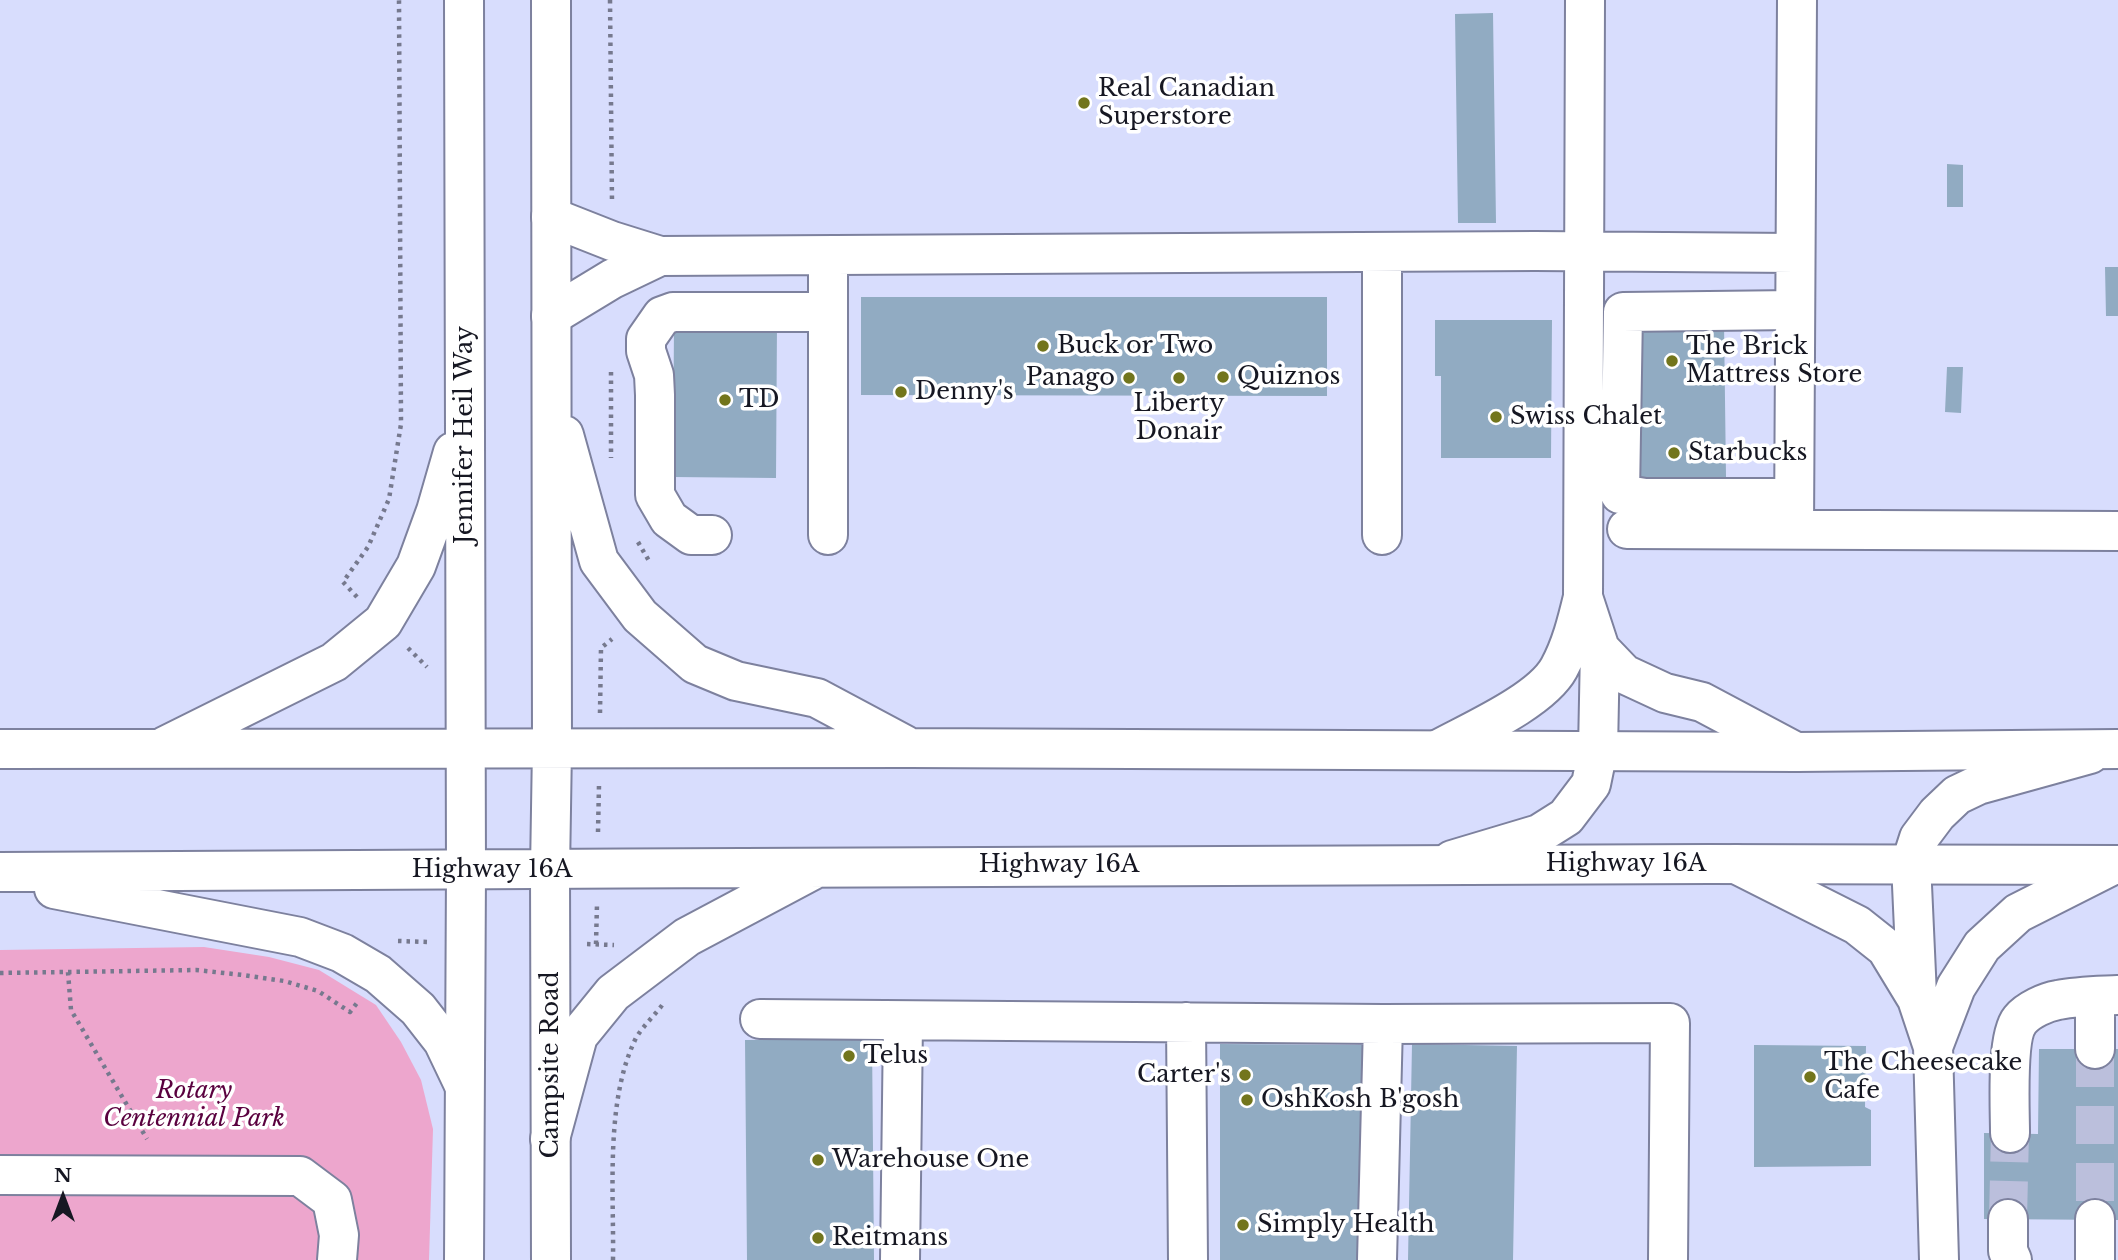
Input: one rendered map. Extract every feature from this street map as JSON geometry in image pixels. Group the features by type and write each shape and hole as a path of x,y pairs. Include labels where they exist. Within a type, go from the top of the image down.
{"main road":[{"name":"Jennifer Heil Way","path":"464,0 466,871"},
{"path":"550,870 551,0"},
{"path":"1439,749 1531,698 1558,671 1573,637 1583,597 1585,0"},
{"path":"1794,513 1797,0"},
{"path":"551,217 660,256 1583,251 1796,253"},
{"path":"1382,252 1382,535"},
{"path":"551,316 612,279 660,256"},
{"path":"828,256 828,535"},
{"path":"1795,310 1623,312 1620,494 1794,513 2118,531"},
{"path":"712,535 691,535 669,519 655,495 654,375 646,351 646,339 662,316 673,312 828,312"},
{"path":"551,386 599,561 640,616 695,664 736,681 817,698 910,748"},
{"path":"160,749 334,662 383,622 416,566 436,511 466,410"},
{"path":"1627,529 1794,513"},
{"path":"1437,864 1539,834 1566,817 1591,784 1598,750 1600,649 1583,597"},
{"path":"1600,649 1624,674 1665,693 1703,702 1796,752"},
{"path":"0,749 910,748 1796,752 2112,749"},
{"path":"1917,999 1912,863 1919,838 1937,814 1957,796 1978,785 2112,749"},
{"name":"Highway 16A","path":"0,872 466,871 821,866 1912,863 2116,865"},
{"path":"1736,864 1857,925 1886,948 1917,999 1933,1047 1939,1260"},
{"path":"1933,1047 1956,987 1982,946 2018,913 2116,865"},
{"path":"550,1139 578,1036 613,993 687,937 821,866"},
{"name":"Campsite Road","path":"550,870 550,1139 555,1257"},
{"path":"464,1260 466,871"},
{"path":"0,878 300,937 342,953 378,974 418,1009 443,1041 464,1085"},
{"path":"2010,1133 2011,1055 2013,1036 2020,1020 2036,1008 2056,1000 2106,996 2095,1049"},
{"path":"760,1018 1383,1024 1670,1023 1668,1260"},
{"path":"900,1260 903,1021"},
{"path":"1186,1021 1188,1260"},
{"path":"1377,1260 1383,1024"},
{"path":"0,1175 300,1176 332,1200 339,1235 337,1260"},
{"path":"2008,1219 2008,1251 2012,1260"},
{"path":"2095,1219 2095,1260"}],"path":[{"path":"399,0 401,424 389,499 368,547 343,582 427,667"},
{"path":"610,0 612,213"},
{"path":"0,973 196,970 243,975 284,981 318,991 350,1012 378,974"},
{"path":"68,972 71,1010 168,1175"},
{"path":"613,1260 615,1126 621,1077 637,1036 664,1004"}],"green space":[{"name":"Rotary Centennial Park","path":"204,947 269,957 319,970 376,1005 401,1042 421,1080 433,1129 429,1260 0,1260 0,950"}],"building":[{"path":"1493,13 1496,223 1458,223 1455,14"},
{"path":"1947,164 1963,165 1963,207 1947,207"},
{"path":"2105,267 2118,267 2118,316 2106,316"},
{"path":"861,297 1327,297 1327,396 861,395"},
{"name":"Swiss Chalet","path":"1435,320 1552,320 1551,458 1441,458 1441,376 1435,376"},
{"path":"1724,322 1726,477 1628,478 1626,324"},
{"name":"TD","path":"674,323 777,323 776,478 673,477"},
{"path":"1947,367 1963,367 1961,413 1945,412"},
{"path":"872,1039 874,1260 747,1260 745,1040"},
{"path":"1220,1044 1362,1045 1362,1260 1220,1260"},
{"path":"1412,1044 1517,1046 1513,1260 1408,1260"},
{"name":"The Cheesecake Cafe","path":"1754,1045 1866,1046 1865,1107 1871,1110 1871,1166 1754,1167"},
{"path":"2039,1049 2118,1049 2118,1220 1984,1219 1984,1133 2038,1134"}],"tunnel":[{"path":"2095,1049 2095,1219"},
{"path":"2008,1219 2010,1133"}],"place":[{"name":"Real Canadian Superstore","path":"1084,103"},
{"name":"Buck or Two","path":"1043,346"},
{"name":"The Brick Mattress Store","path":"1672,361"},
{"name":"Quiznos","path":"1223,377"},
{"name":"Panago","path":"1129,378"},
{"name":"Liberty Donair","path":"1179,378"},
{"name":"Denny's","path":"901,392"},
{"name":"TD","path":"725,400"},
{"name":"Swiss Chalet","path":"1496,417"},
{"name":"Starbucks","path":"1674,453"},
{"name":"Telus","path":"849,1056"},
{"name":"Carter's","path":"1245,1075"},
{"name":"The Cheesecake Cafe","path":"1810,1077"},
{"name":"OshKosh B'gosh","path":"1247,1100"},
{"name":"Warehouse One","path":"818,1160"},
{"name":"Simply Health","path":"1243,1225"},
{"name":"Reitmans","path":"818,1238"}]}
